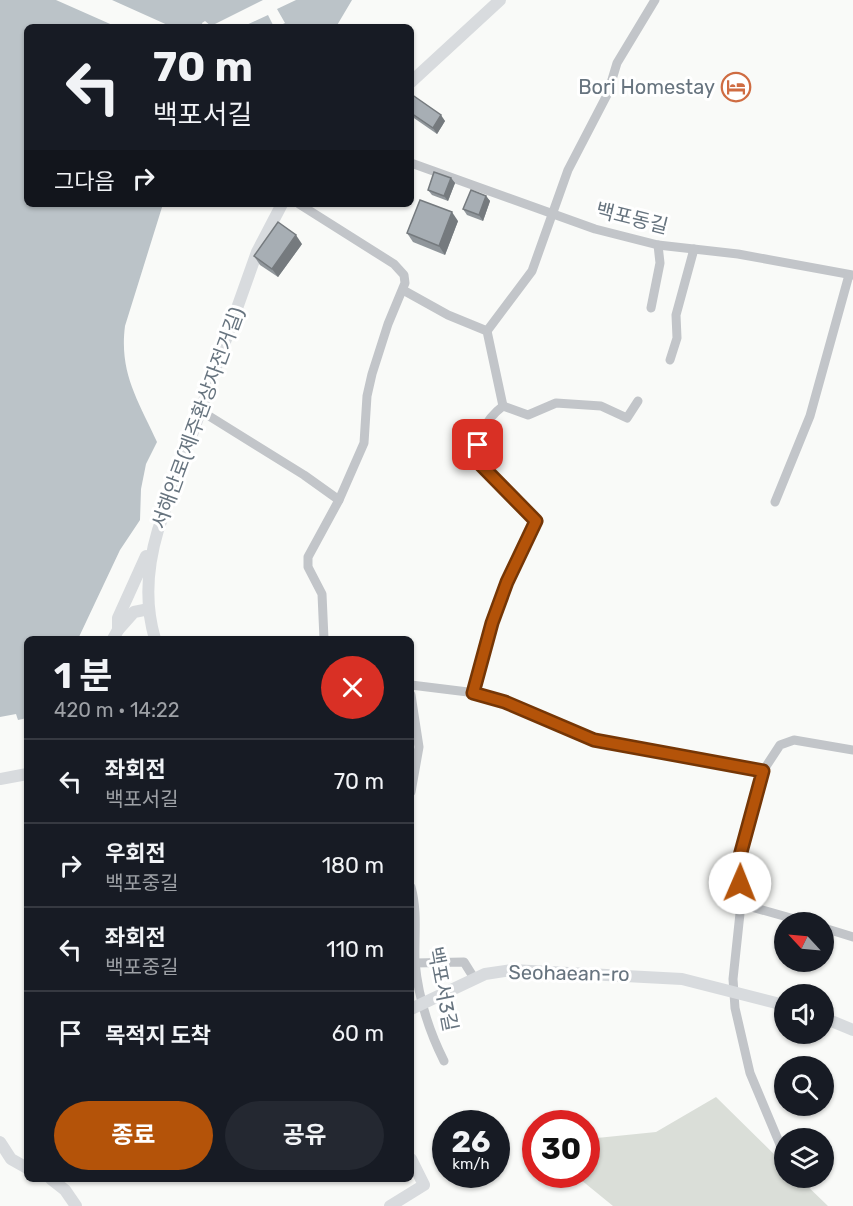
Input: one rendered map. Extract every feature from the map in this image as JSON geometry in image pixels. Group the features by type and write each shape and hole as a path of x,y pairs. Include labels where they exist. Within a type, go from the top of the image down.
{"street":[{"path":"414,79 500,0"},
{"path":"503,406 502,392 492,364 487,331 529,276 568,170 608,93 616,63 656,0"},
{"name":"백포동길","path":"414,164 595,229 658,245 851,275"},
{"name":"서해안로(제주환상자전거길)","path":"154,636 147,576 158,530 258,252 280,207"},
{"path":"304,207 394,264 404,275 403,290 388,324 372,374 367,396 364,443 339,500 317,538 307,562 322,594 324,636"},
{"path":"651,308 660,262 658,245"},
{"path":"670,360 677,338 676,315 694,249"},
{"path":"775,502 810,416 851,275"},
{"path":"403,290 448,315 487,331"},
{"path":"503,406 528,415 556,403 601,406 627,418 638,401"},
{"path":"473,693 503,592 536,521 481,465 478,445 490,416 503,406"},
{"path":"201,411 304,475 339,500"},
{"path":"115,635 118,618 158,530"},
{"path":"115,635 134,612 149,609"},
{"path":"414,685 473,693 505,702 594,740 763,771"},
{"path":"414,714 419,747 414,775"},
{"path":"774,1130 750,1072 739,1033 734,991 741,904 738,863 763,771 786,741 802,741 853,750"},
{"path":"0,779 24,775"},
{"path":"741,904 774,913"},
{"name":"백포서3길","path":"414,907 416,920 414,1007 444,1060"},
{"path":"834,931 853,937"},
{"path":"415,963 464,962 474,978"},
{"name":"Seohaean-ro","path":"414,1007 474,978 512,970 659,976 734,991 774,1002"},
{"path":"834,1022 853,1030"},
{"path":"0,1142 11,1159 24,1166"},
{"path":"390,1206 424,1185 414,1165"},
{"path":"55,1182 65,1190 76,1206"}],"shaded area":[{"path":"0,0 56,0 110,24 24,24 24,207 162,207 125,326 124,343 127,372 157,442 146,464 141,489 140,520 120,550 79,636 24,636 24,719 18,720 16,714 0,717"},
{"path":"112,0 263,0 215,24 209,24 205,21 202,24 165,24"},
{"path":"296,0 352,0 338,24 283,24 285,23 277,9"},
{"path":"268,15 272,24 248,24"},
{"path":"716,1097 774,1154 774,1188 809,1188 828,1206 613,1206 591,1188 600,1188 600,1138 656,1132"}],"building":[{"path":"414,96 441,115 433,128 414,115"},
{"path":"434,172 451,178 444,196 428,190"},
{"path":"471,190 486,196 479,215 463,209"},
{"path":"420,200 452,212 439,246 407,233"},
{"path":"278,222 296,235 272,269 254,256"}],"place":[{"name":"Bori Homestay","path":"736,87"}],"route":[{"path":"478,445 481,465 536,521 507,582 492,623 473,693 505,702 594,740 619,747 763,771 738,863 740,883"}]}
